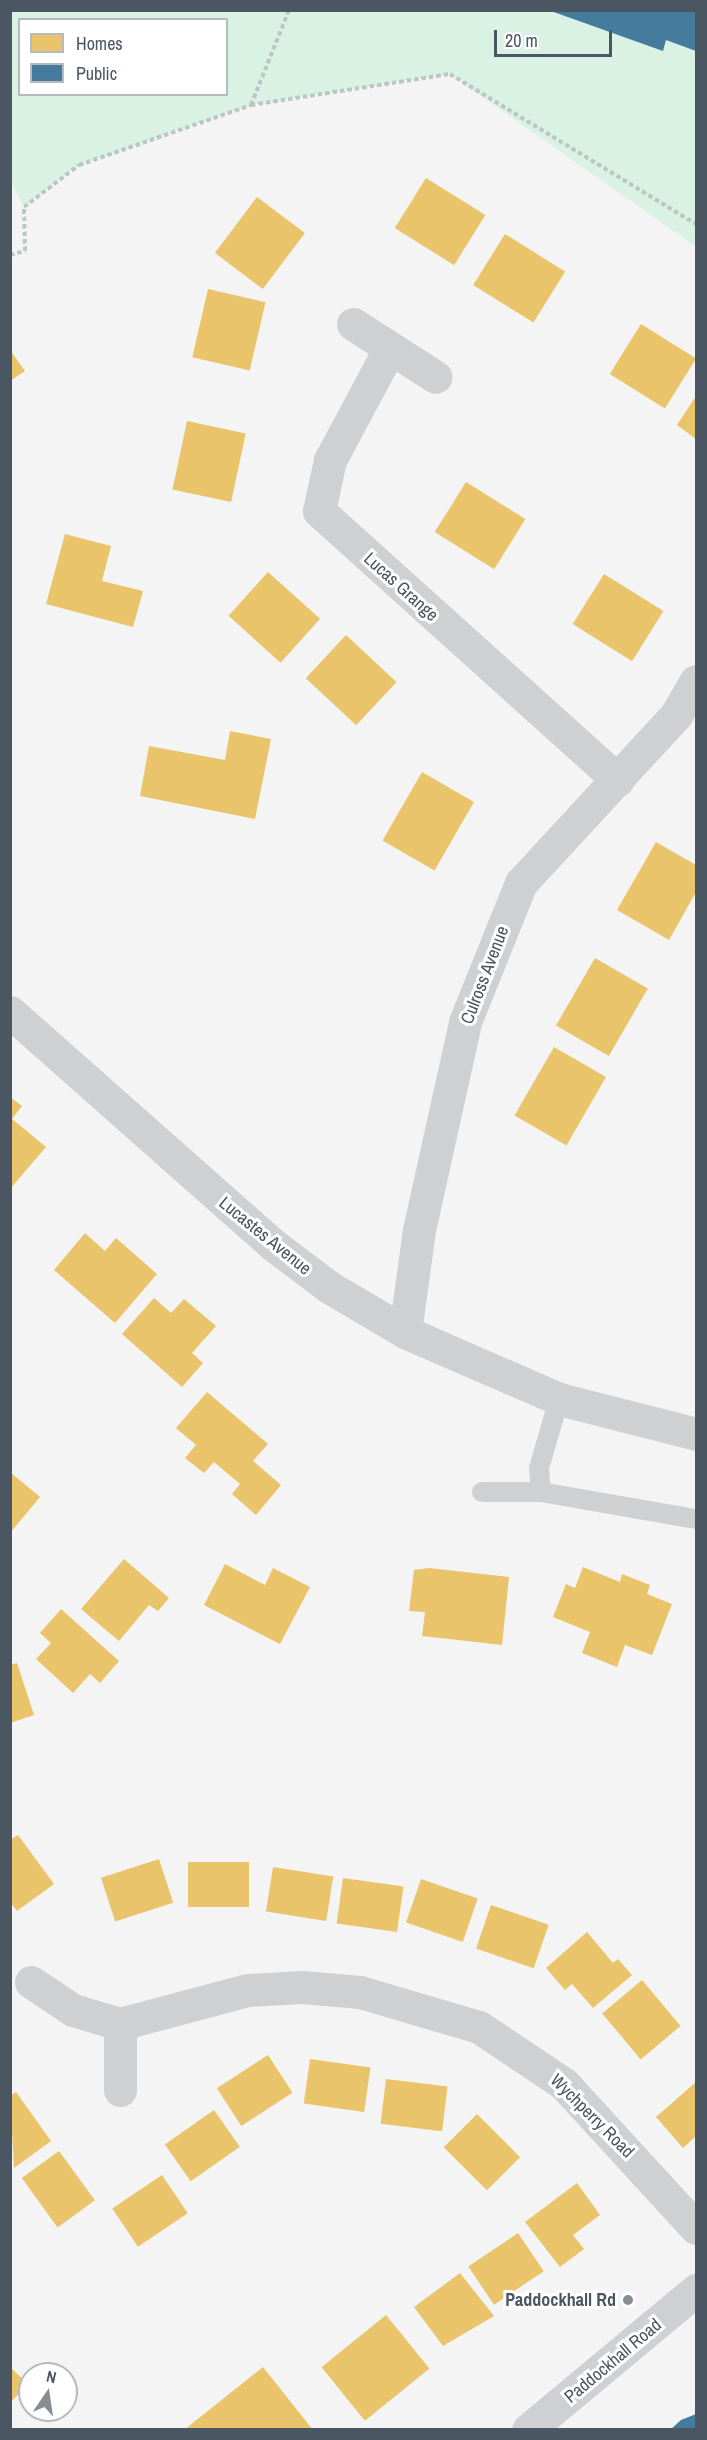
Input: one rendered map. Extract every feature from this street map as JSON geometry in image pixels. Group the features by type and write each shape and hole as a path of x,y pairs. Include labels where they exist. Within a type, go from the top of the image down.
{"street":[{"path":"353,324 436,377"},
{"name":"Lucas Grange","path":"390,348 330,460 319,511 618,780"},
{"name":"Culross Avenue","path":"405,1332 419,1230 465,1022 521,883 676,715 696,681"},
{"name":"Lucastes Avenue","path":"10,1012 272,1244 329,1287 405,1332 559,1399 696,1434"},
{"path":"31,1982 73,2010 120,2024 120,2090"},
{"name":"Wychperry Road","path":"120,2024 248,1990 360,1992 425,2007 479,2027 564,2084 696,2228"},
{"name":"Paddockhall Road","path":"528,2430 696,2290"}],"lane":[{"path":"541,1492 539,1468 559,1399"},
{"path":"482,1492 541,1492 696,1519"}],"path":[{"path":"251,105 289,10"},
{"path":"10,255 25,251 24,207 79,165 251,105 450,74 696,224"}],"green space":[{"path":"10,11 696,11 696,247 450,74 251,105 79,165 24,207 11,181"}],"building: Homes":[{"path":"426,178 485,215 454,265 395,228"},
{"path":"257,197 305,233 263,289 215,253"},
{"path":"505,234 565,272 533,323 473,285"},
{"path":"208,289 265,302 250,370 192,357"},
{"path":"641,324 696,358 665,408 610,374"},
{"path":"10,350 25,371 10,381"},
{"path":"696,396 696,439 677,425"},
{"path":"187,421 246,433 231,502 172,489"},
{"path":"466,482 525,519 494,569 435,532"},
{"path":"65,534 111,546 102,581 143,591 133,627 46,604"},
{"path":"268,572 320,619 281,663 229,616"},
{"path":"604,574 663,611 632,661 573,624"},
{"path":"346,635 396,682 356,725 306,678"},
{"path":"230,731 271,739 255,819 140,796 149,746 225,760"},
{"path":"422,772 474,802 434,870 382,840"},
{"path":"656,842 696,865 696,892 669,940 617,910"},
{"path":"595,958 648,988 609,1056 556,1026"},
{"path":"554,1047 606,1077 566,1145 514,1115"},
{"path":"10,1097 22,1106 12,1119 46,1147 10,1189"},
{"path":"85,1233 105,1251 116,1238 157,1274 115,1323 54,1270"},
{"path":"154,1298 171,1313 184,1299 216,1326 192,1353 203,1363 182,1387 122,1334"},
{"path":"207,1392 268,1444 253,1461 281,1485 256,1515 232,1494 240,1484 214,1462 204,1473 185,1458 196,1445 176,1428"},
{"path":"10,1472 40,1497 10,1533"},
{"path":"124,1559 169,1598 158,1611 149,1605 119,1641 81,1609"},
{"path":"225,1564 265,1585 273,1568 310,1587 280,1644 204,1605"},
{"path":"583,1567 620,1582 622,1574 650,1585 647,1594 672,1604 652,1655 625,1645 617,1667 582,1653 590,1632 553,1617 566,1584 575,1588"},
{"path":"429,1568 509,1577 502,1645 422,1636 425,1612 409,1611 414,1570"},
{"path":"61,1609 119,1661 100,1683 90,1674 73,1693 36,1659 51,1643 40,1633"},
{"path":"17,1663 34,1715 10,1723 10,1665"},
{"path":"18,1835 54,1884 17,1911 10,1902 10,1840"},
{"path":"159,1859 173,1903 115,1922 101,1878"},
{"path":"188,1862 249,1862 249,1907 188,1907"},
{"path":"273,1867 333,1877 326,1921 266,1911"},
{"path":"343,1878 403,1886 397,1932 337,1924"},
{"path":"421,1879 478,1899 463,1942 406,1922"},
{"path":"491,1905 549,1925 534,1968 476,1948"},
{"path":"587,1932 613,1963 618,1959 632,1975 593,2008 572,1984 565,1990 546,1968"},
{"path":"642,1980 681,2026 641,2059 602,2013"},
{"path":"268,2055 293,2093 241,2126 217,2088"},
{"path":"310,2059 370,2067 364,2112 304,2104"},
{"path":"386,2079 448,2087 442,2131 381,2124"},
{"path":"696,2082 696,2136 683,2148 656,2117"},
{"path":"16,2092 51,2141 14,2168 10,2096"},
{"path":"214,2110 240,2147 191,2181 165,2144"},
{"path":"477,2114 520,2157 487,2190 444,2147"},
{"path":"59,2151 95,2200 58,2227 22,2178"},
{"path":"162,2175 188,2213 138,2247 112,2209"},
{"path":"577,2183 600,2215 573,2235 584,2249 560,2267 525,2222"},
{"path":"518,2233 544,2271 494,2305 468,2267"},
{"path":"460,2273 494,2316 443,2346 414,2307"},
{"path":"386,2315 429,2369 365,2421 321,2367"},
{"path":"10,2367 18,2375 18,2395 10,2403"},
{"path":"263,2367 313,2430 184,2430"}],"building: Public":[{"path":"548,10 696,10 696,51 666,40 663,51"},
{"path":"696,2414 696,2430 670,2430 681,2420"}],"place":[{"name":"Paddockhall Rd","path":"628,2300"}]}
